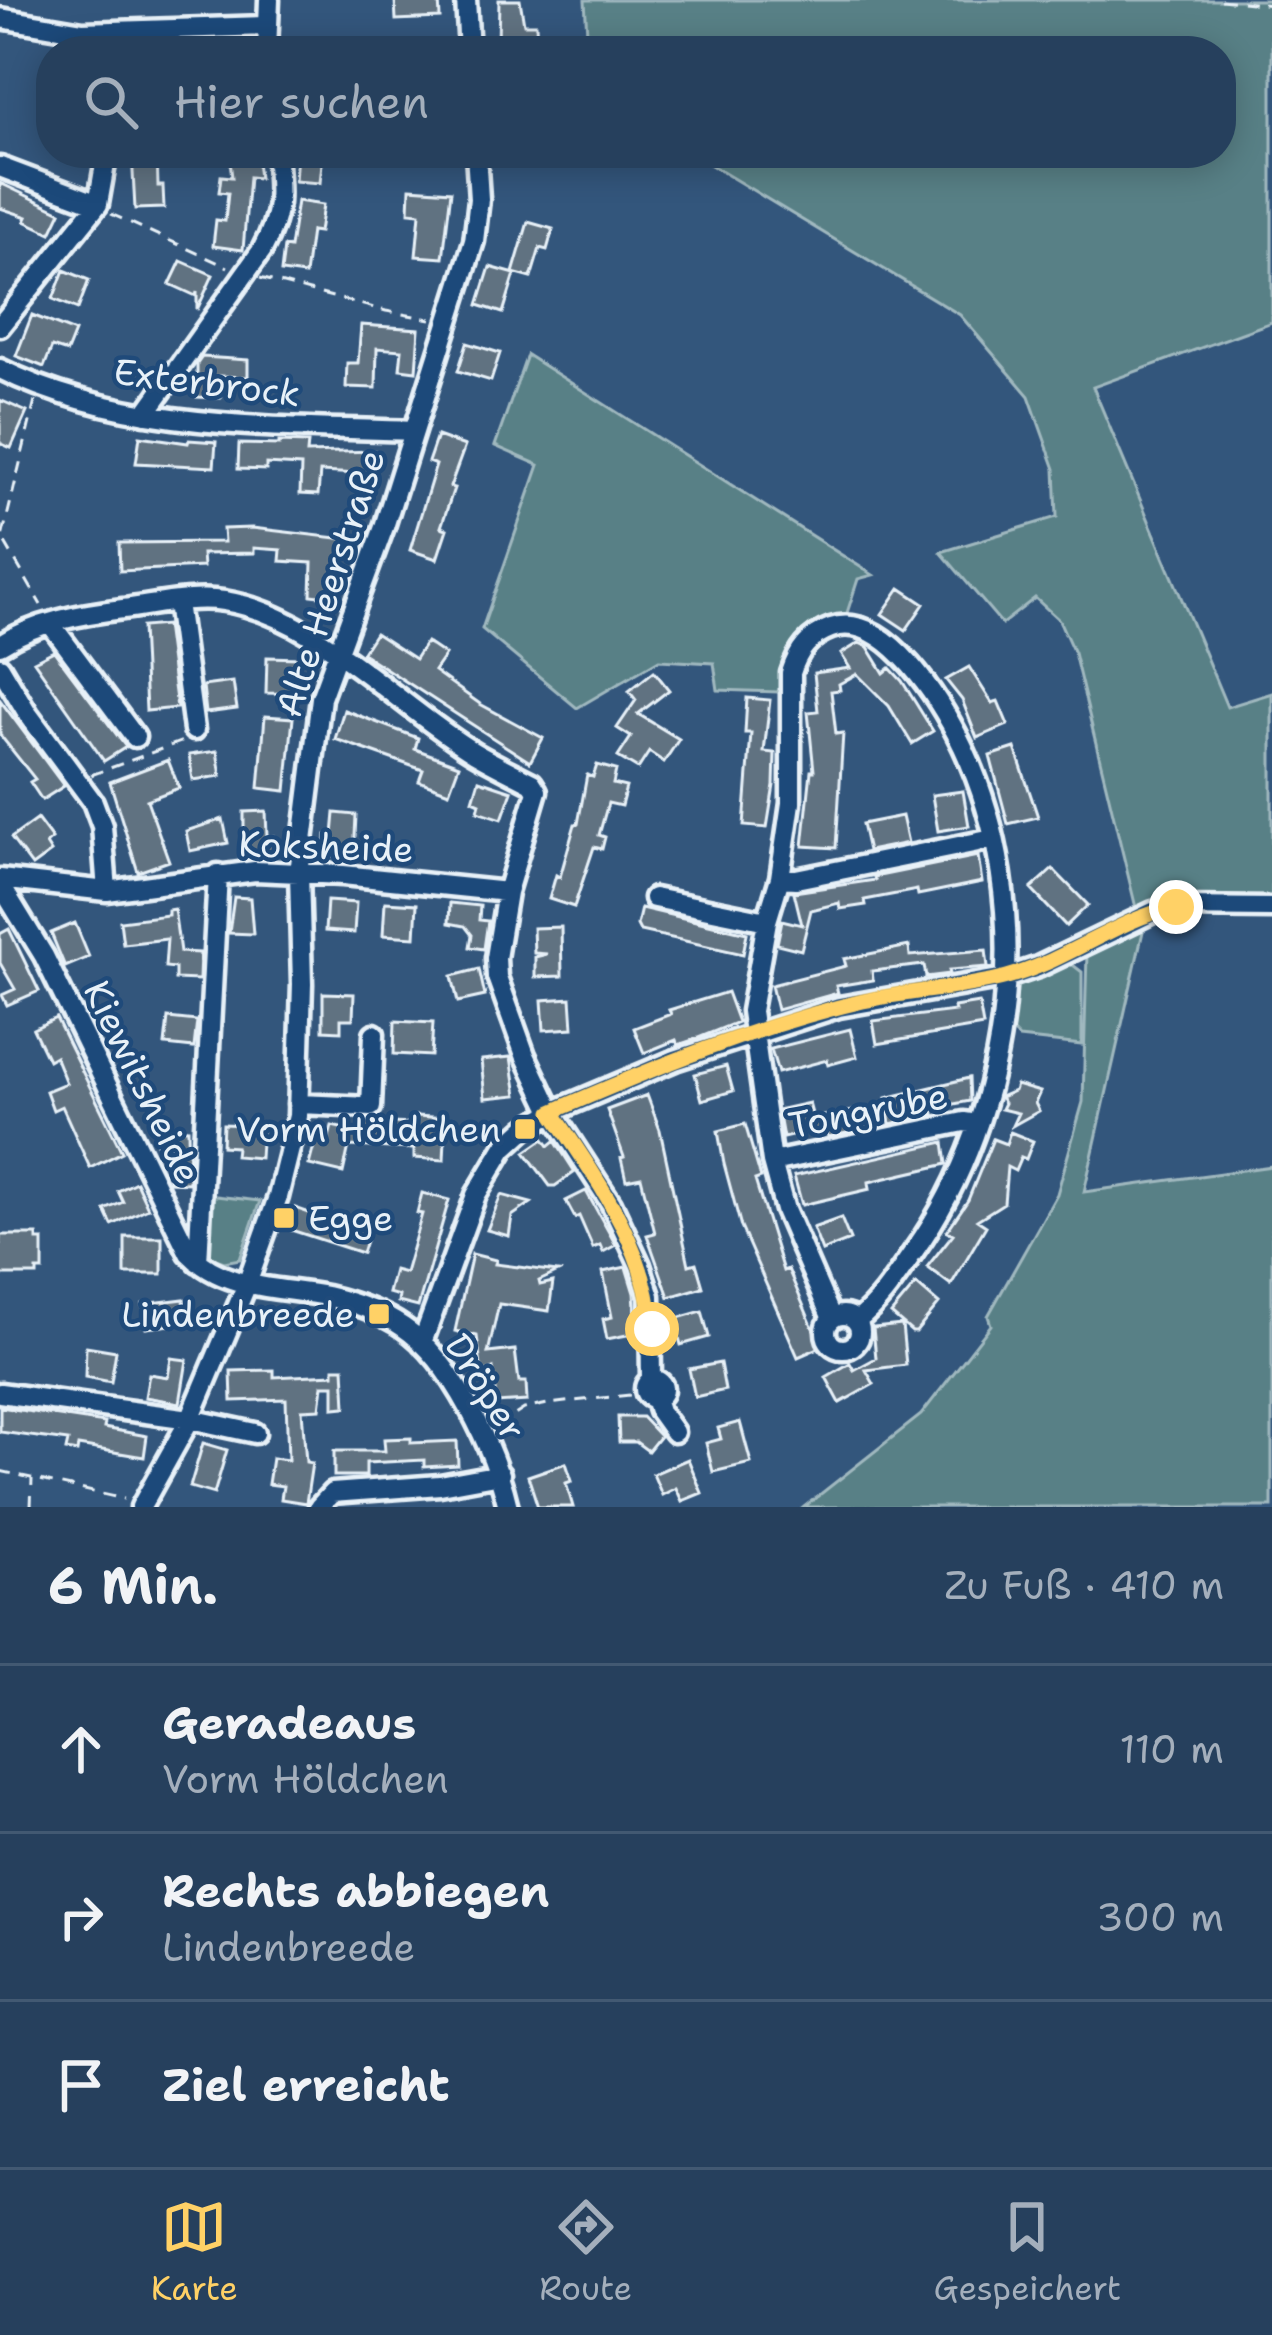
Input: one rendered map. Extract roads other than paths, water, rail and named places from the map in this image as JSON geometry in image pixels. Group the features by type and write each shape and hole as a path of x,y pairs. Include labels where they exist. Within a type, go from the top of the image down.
{"street":[{"path":"266,36 269,0"},
{"path":"466,0 468,36"},
{"path":"0,18 63,36"},
{"path":"152,36 266,26"},
{"path":"0,167 98,204"},
{"path":"0,326 98,204 104,168"},
{"path":"145,414 277,222 277,168"},
{"name":"Alte Heerstraße","path":"142,1505 190,1420 248,1285 278,1197 298,1110 299,873 321,698 384,527 451,322 474,241 477,168"},
{"name":"Exterbrock","path":"0,369 38,388 145,414 413,431"},
{"path":"0,645 50,622 177,602 220,600 267,611 473,752 532,783 537,791 507,892 497,976 525,1055 552,1112 611,1203 640,1265 650,1296 651,1391 658,1412 674,1432"},
{"path":"177,602 194,730"},
{"path":"50,622 135,737"},
{"path":"844,623 870,630 903,656 941,707 975,778 1003,895 1005,978 1002,1022 971,1150 922,1241 877,1305 857,1322 859,1337 852,1346 832,1344 826,1335 832,1319 785,1210 772,1162 751,1011 791,803 790,673 805,644 844,623"},
{"path":"0,667 28,714 93,802 102,826 106,891"},
{"path":"780,878 796,879 993,838"},
{"name":"Koksheide","path":"0,881 106,891 168,886 218,874 299,873 507,892"},
{"path":"218,874 198,1262 248,1285"},
{"name":"Kiewitsheide","path":"0,881 44,956 189,1253 198,1262"},
{"path":"654,898 767,921"},
{"path":"422,1343 476,1195 505,1148 552,1112 675,1060 868,1000 1005,978 1153,912 1176,907 1272,908"},
{"path":"298,1110 371,1107 374,1034"},
{"name":"Tongrube","path":"772,1162 964,1122 977,1124"},
{"name":"Dröper","path":"248,1285 350,1303 404,1328 422,1343 482,1432 508,1507"},
{"path":"832,1319 842,1315 857,1322"},
{"path":"0,1393 255,1433"},
{"path":"319,1507 332,1492 440,1485 500,1474"}],"place":[{"name":"Vorm Höldchen","path":"525,1129"},
{"name":"Egge","path":"284,1218"},
{"name":"Lindenbreede","path":"379,1314"}]}
